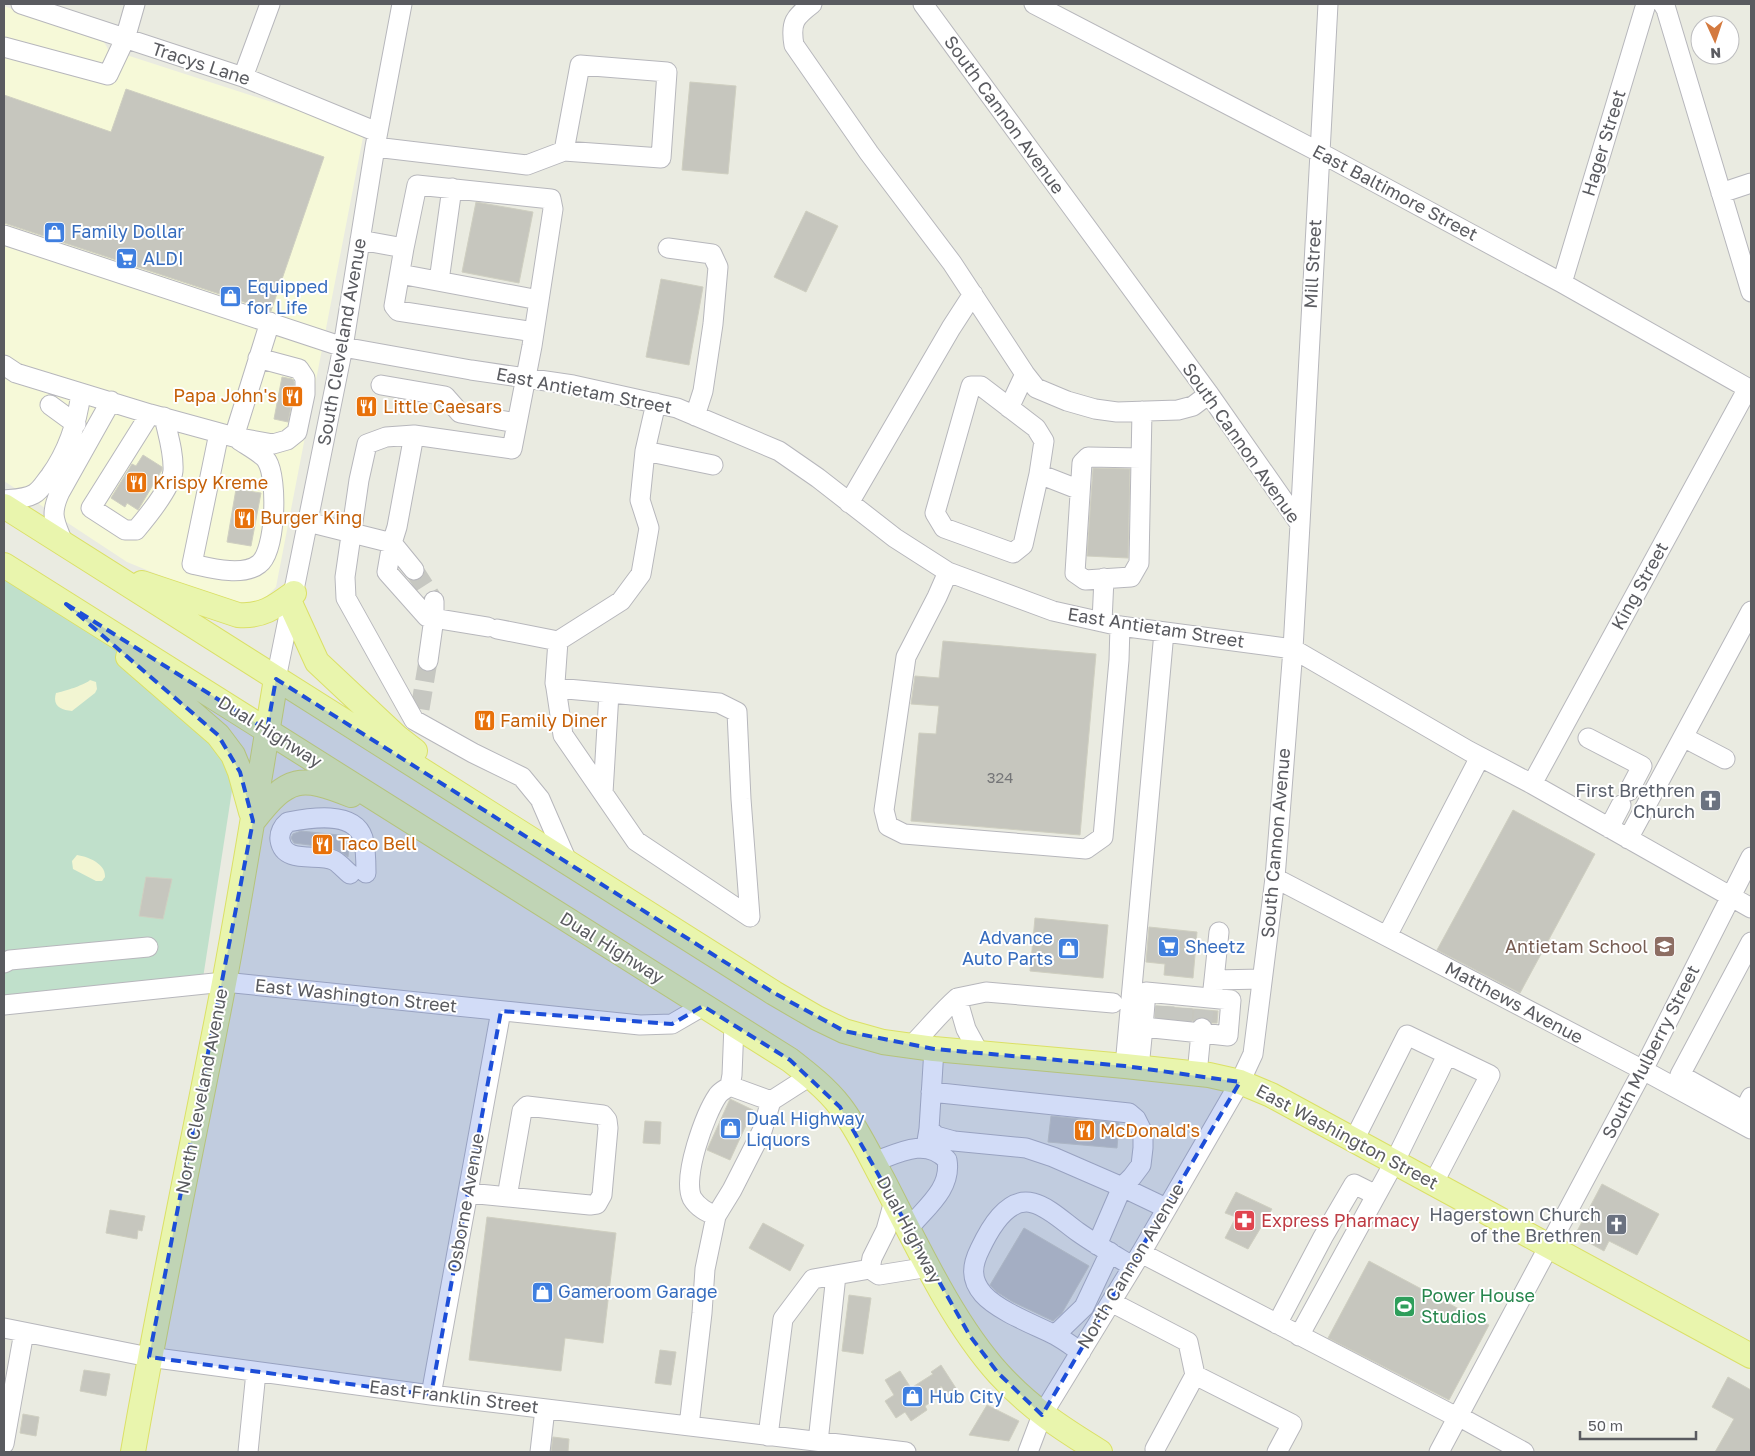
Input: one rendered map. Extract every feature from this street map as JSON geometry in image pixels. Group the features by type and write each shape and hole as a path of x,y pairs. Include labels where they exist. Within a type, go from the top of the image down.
{"main road":[{"path":"4,506 774,993 844,1031 883,1042 922,1047"},
{"name":"Dual Highway","path":"4,565 790,1060 810,1076 840,1107 862,1140 941,1288 976,1344 998,1373 1042,1415 1100,1452"},
{"path":"107,572 238,616 251,616 263,613 292,599 316,662 410,747 490,812"},
{"path":"66,604 218,736 233,755 240,772 253,821"},
{"name":"North Cleveland Avenue","path":"132,1452 149,1357 224,982 276,679"},
{"path":"253,821 270,799 281,790 296,783 307,781 326,785 401,815"},
{"name":"East Washington Street","path":"922,1047 1197,1074 1240,1082 1271,1095 1395,1161 1751,1356"}],"street":[{"name":"Tracys Lane","path":"21,4 243,76 376,140 527,165 564,151"},
{"path":"4,47 108,75 126,39 135,4"},
{"path":"243,76 270,4"},
{"name":"South Cleveland Avenue","path":"276,679 343,347 376,140 402,4"},
{"path":"812,4 797,16 792,30 794,45 869,153 952,263 1036,388 1067,401 1094,409 1117,412 1178,410 1193,406 1209,394"},
{"name":"South Cannon Avenue","path":"923,4 1209,394 1300,524 1293,649 1275,878 1253,1054 1240,1082"},
{"name":"East Baltimore Street","path":"1034,4 1319,152 1562,283 1750,389"},
{"name":"Mill Street","path":"1300,524 1328,4"},
{"name":"Hager Street","path":"1562,283 1646,4"},
{"path":"1662,4 1668,18 1751,292"},
{"path":"580,65 667,72 661,158 564,151 580,65"},
{"path":"1721,193 1751,183"},
{"path":"534,332 398,311 394,306 416,185 551,199 553,209 534,332 512,449 414,435 386,438 367,444 359,480 345,577 346,598 414,720 422,720 522,777 540,799 567,861"},
{"path":"439,281 452,188"},
{"name":"East Antietam Street","path":"4,235 343,347 573,385 677,408 779,451 818,478 894,538 948,572 1053,611 1111,624 1293,649 1480,757 1532,784 1751,908"},
{"path":"360,240 404,248"},
{"path":"668,248 712,254 718,267 703,391 695,416"},
{"path":"400,274 539,300"},
{"path":"850,503 951,328 973,294"},
{"path":"227,435 266,460 273,479 275,500 271,537 265,556 260,564 250,569 220,571 192,564 227,435 258,358 270,322"},
{"path":"4,365 16,372 82,393 227,435 272,444 286,440 298,432 306,378 299,369 258,358"},
{"path":"445,396 450,366"},
{"path":"1009,408 1025,374"},
{"path":"381,385 445,396 460,413 516,423"},
{"path":"970,386 981,386 1036,428 1044,441 1039,474 1023,545 1014,553 944,528 935,513 970,386"},
{"name":"King Street","path":"1532,784 1750,389"},
{"path":"4,500 18,499 35,494 43,486 57,466 73,435 82,393"},
{"path":"64,545 54,520 53,507 112,401"},
{"path":"434,610 492,628 558,641 621,601 641,574 649,528 640,500 645,451 656,403"},
{"path":"50,405 76,424"},
{"path":"1141,458 1088,456 1082,463 1075,573 1085,580 1130,577 1139,562 1142,411"},
{"path":"157,415 172,452 173,473 151,512 136,530 125,530 91,508 157,415"},
{"path":"414,435 388,572 427,617 434,610"},
{"path":"645,451 713,465"},
{"path":"1039,474 1080,490"},
{"path":"308,522 392,543 414,570"},
{"path":"948,572 906,657 884,810 888,826 904,834 1086,849 1103,837 1119,660 1104,578"},
{"path":"428,661 434,610"},
{"path":"1628,839 1751,611"},
{"path":"1132,1067 1164,632"},
{"path":"556,688 719,703 737,712 741,799 750,917 636,841 563,735 556,688 558,641"},
{"path":"603,793 609,693"},
{"path":"410,747 422,720"},
{"path":"1683,737 1725,760"},
{"path":"1588,738 1642,766 1609,828"},
{"path":"1387,936 1480,757"},
{"path":"1628,793 1638,795 1641,813"},
{"name":"South Mulberry Street","path":"1439,1452 1643,1070 1751,857"},
{"name":"Matthews Avenue","path":"1275,878 1643,1070 1751,1129"},
{"path":"1197,1074 1219,932"},
{"path":"1751,942 1680,1075 1744,1111 1751,1097"},
{"path":"4,964 10,960 148,947"},
{"path":"1143,1027 1174,1014 1206,1008 1262,979"},
{"name":"East Washington Street","path":"4,1005 224,982 640,1025 672,1024 703,1006"},
{"path":"909,1228 943,1188 947,1176 947,1160 928,1138 931,1092 922,1047 928,1029 943,1010 957,998 986,992 1112,1003"},
{"path":"1132,1067 1143,1027 1146,992 1174,1014 1206,1008"},
{"path":"957,998 966,1029 980,1053"},
{"path":"4,1000 4,1005"},
{"name":"Osborne Avenue","path":"431,1395 501,1011"},
{"path":"730,1086 734,1025"},
{"path":"1354,1140 1407,1035 1490,1075 1434,1182"},
{"path":"1298,1336 1395,1161 1447,1055"},
{"path":"689,1426 702,1313 705,1268 716,1216 732,1190 762,1131 771,1101 810,1076"},
{"name":"North Cannon Avenue","path":"1028,1452 1042,1415 1136,1260 1240,1082"},
{"path":"730,1086 771,1101"},
{"path":"716,1216 702,1210 693,1199 690,1192 689,1176 696,1145 713,1104 720,1093 730,1086"},
{"path":"931,1092 1130,1113 1136,1119 1143,1133 1141,1165 1122,1187 1084,1307 1055,1335"},
{"path":"468,1193 507,1197 590,1205 597,1204 602,1195 608,1128 607,1120 603,1115 527,1106 522,1111 507,1197"},
{"path":"874,1162 912,1148 928,1138 936,1136 954,1141 1026,1148 1052,1157 1166,1208"},
{"path":"1277,1324 1323,1237 1354,1184 1376,1194"},
{"path":"870,1270 872,1258 886,1230 894,1201"},
{"path":"1081,1352 1055,1335 993,1303 983,1294 975,1282 973,1265 985,1239 1000,1216 1013,1206 1025,1202 1034,1203 1103,1249 1136,1260 1277,1324 1458,1416 1524,1452"},
{"path":"768,1436 783,1319 813,1279 870,1270 878,1275 929,1267"},
{"path":"818,1442 836,1275"},
{"path":"1111,1302 1188,1342 1195,1374 1155,1449"},
{"name":"East Franklin Street","path":"4,1328 149,1357 256,1372 906,1452"},
{"path":"4,1444 24,1332"},
{"path":"248,1452 256,1372"},
{"path":"1195,1374 1292,1424 1278,1452"},
{"path":"540,1452 545,1409"}],"highlighted area":[{"path":"66,604 267,730 276,679 774,993 844,1031 934,1049 1125,1066 1240,1082 1042,1415 998,1373 970,1336 840,1107 790,1060 703,1006 672,1024 501,1011 431,1395 149,1357 253,821 240,772 218,735"}],"shaded area":[{"path":"4,6 104,42 108,49 364,132 276,587 262,601 228,603 127,562 4,481"},
{"path":"4,561 188,702 235,771 203,978 4,1000"}],"sand":[{"path":"90,680 96,682 97,689 95,693 72,711 64,710 56,704 56,693 74,688"},
{"path":"77,855 91,859 103,868 105,877 102,881 96,881 73,869 72,861"}],"building":[{"path":"690,82 736,86 728,174 682,170"},
{"path":"126,89 324,157 271,311 4,223 4,95 111,132"},
{"path":"476,202 533,212 519,283 462,272"},
{"path":"806,211 838,226 806,292 774,277"},
{"path":"661,279 703,287 689,365 646,357"},
{"path":"282,377 294,381 294,393 288,422 274,419"},
{"name":"Krispy Kreme","path":"143,455 162,467 162,470 138,510 127,503 125,507 111,498 132,464 136,466"},
{"path":"1093,468 1130,469 1128,558 1087,556"},
{"name":"Burger King","path":"236,489 261,493 251,546 227,542"},
{"path":"943,641 1096,654 1080,835 911,821 919,733 936,734 939,706 911,704 915,676 939,678"},
{"path":"1513,810 1595,854 1520,993 1437,950"},
{"path":"301,831 348,836 350,838 348,857 332,848 294,843 291,838 293,834"},
{"path":"146,877 172,879 163,919 139,916"},
{"name":"Advance Auto Parts","path":"1035,918 1108,925 1103,978 1030,971"},
{"name":"Sheetz","path":"1149,927 1197,932 1193,978 1164,975 1165,964 1146,962"},
{"path":"1156,1006 1218,1011 1217,1023 1212,1023 1204,1017 1193,1021 1155,1017"},
{"name":"Dual Highway Liquors","path":"730,1099 753,1110 730,1160 707,1150"},
{"name":"McDonald's","path":"1051,1116 1119,1123 1117,1148 1048,1142"},
{"path":"645,1121 661,1122 660,1144 643,1143"},
{"name":"Hagerstown Church of the Brethren","path":"1602,1184 1659,1214 1637,1255 1609,1241 1604,1251 1575,1235"},
{"path":"1236,1192 1272,1209 1248,1249 1225,1238 1236,1217 1225,1213"},
{"path":"110,1210 145,1216 142,1231 138,1230 137,1239 106,1233"},
{"path":"487,1217 616,1233 603,1343 565,1338 561,1371 469,1360"},
{"path":"763,1223 804,1245 790,1271 749,1248"},
{"path":"1024,1228 1089,1266 1062,1313 1053,1321 1013,1302 990,1285"},
{"path":"1369,1261 1489,1325 1449,1400 1328,1338"},
{"path":"849,1295 871,1298 863,1354 842,1351"},
{"path":"660,1350 676,1352 671,1385 655,1383"},
{"path":"941,1365 961,1396 952,1402 941,1386 944,1393 925,1406 927,1410 911,1421 905,1412 896,1418 885,1401 894,1395 885,1380 900,1371 911,1388 933,1374 931,1372"},
{"path":"84,1370 110,1374 106,1396 80,1391"},
{"path":"1728,1377 1751,1390 1751,1452 1715,1452 1734,1419 1712,1407"},
{"path":"987,1405 1019,1421 1009,1441 969,1435"},
{"path":"23,1414 39,1417 36,1436 20,1433"},
{"path":"553,1437 569,1439 568,1452 551,1452"}],"tunnel":[{"path":"414,570 434,601"},
{"path":"420,709 428,661"},
{"path":"1164,1024 1165,1006"},
{"path":"1182,1026 1183,1008"},
{"path":"1202,1028 1204,1010"}],"place":[{"name":"Family Dollar","path":"55,232"},
{"name":"ALDI","path":"127,259"},
{"name":"Equipped for Life","path":"231,297"},
{"name":"Papa John's","path":"293,396"},
{"name":"Little Caesars","path":"367,407"},
{"name":"Krispy Kreme","path":"137,483"},
{"name":"Burger King","path":"244,518"},
{"name":"Family Diner","path":"484,721"},
{"name":"First Brethren Church","path":"1711,801"},
{"name":"Taco Bell","path":"322,844"},
{"name":"Sheetz","path":"1169,947"},
{"name":"Antietam School","path":"1664,947"},
{"name":"Advance Auto Parts","path":"1069,948"},
{"name":"Dual Highway Liquors","path":"730,1129"},
{"name":"McDonald's","path":"1084,1131"},
{"name":"Express Pharmacy","path":"1245,1221"},
{"name":"Hagerstown Church of the Brethren","path":"1617,1225"},
{"name":"Gameroom Garage","path":"542,1292"},
{"name":"Power House Studios","path":"1405,1306"},
{"name":"Hub City","path":"913,1397"}]}
